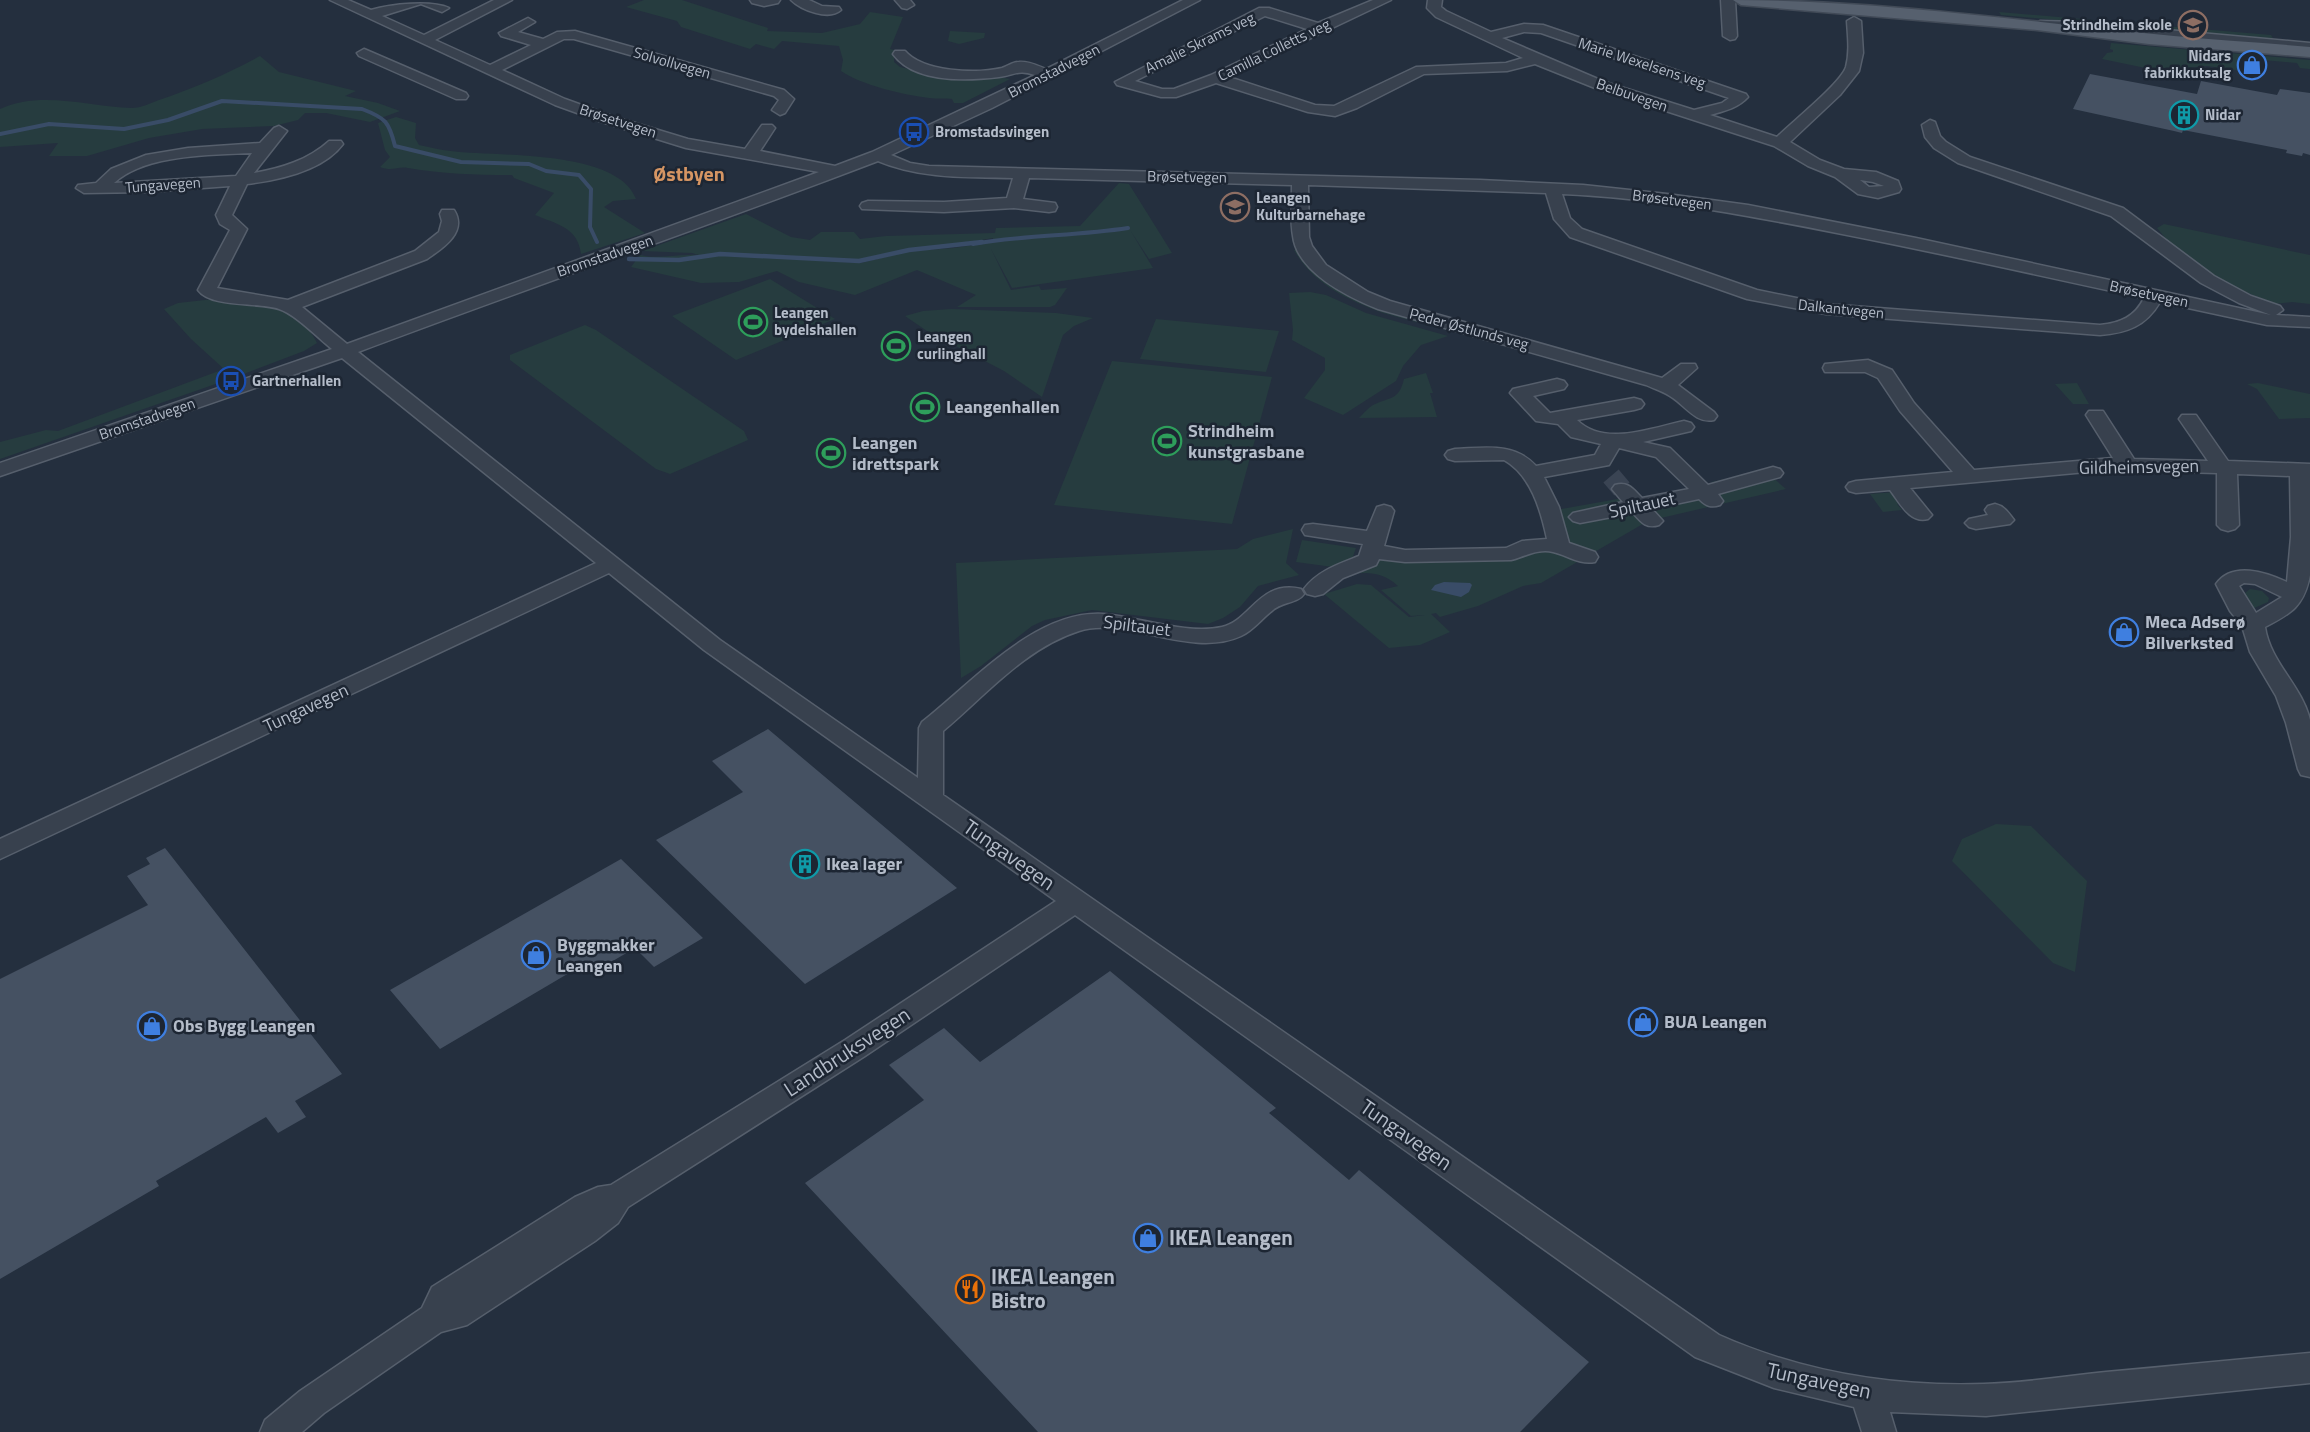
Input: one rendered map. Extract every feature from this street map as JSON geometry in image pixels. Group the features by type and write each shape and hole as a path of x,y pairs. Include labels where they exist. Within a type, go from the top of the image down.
{"main road":[{"path":"1741,0 2037,25 2167,40"},
{"path":"1958,18 1979,23 2075,34 2310,52"}],"street":[{"name":"Brøsetvegen","path":"337,0 560,102 607,119 686,143 796,162 828,174"},
{"path":"370,15 421,0 442,8"},
{"path":"424,40 505,0"},
{"path":"757,0 772,0"},
{"path":"798,0 820,10 834,10"},
{"name":"Bromstadvegen","path":"0,470 345,351 878,155 987,105 1193,0"},
{"name":"Camilla Colletts veg","path":"1161,93 1176,93 1216,78 1319,28 1384,0"},
{"name":"Belbuvegen","path":"1435,0 1434,8 1441,14 1536,59 1600,85 1780,142 1814,163 1841,174"},
{"path":"1728,0 1730,36"},
{"name":"Amalie Skrams veg","path":"1161,93 1122,82 1264,11 1319,28"},
{"path":"1780,142 1835,92 1852,71 1856,53 1854,21"},
{"path":"528,22 506,33 545,44"},
{"path":"2037,25 2079,26 2310,47"},
{"name":"Marie Wexelsens veg","path":"1489,37 1524,28 1543,29 1741,97 1727,106 1692,116"},
{"name":"Solvollvegen","path":"492,69 562,34 575,35 779,93 787,99 780,110"},
{"path":"2075,34 2139,43 2310,57"},
{"path":"401,69 450,51"},
{"path":"364,53 460,96"},
{"path":"900,54 902,59 911,64 949,74 1002,72 1019,66 1046,74"},
{"path":"1216,78 1312,109 1335,111 1352,105 1419,71 1508,67 1536,59"},
{"path":"1930,125 1940,145 1964,160 2117,212 2140,226 2198,273 2212,281 2270,309 2310,321"},
{"path":"749,154 767,128"},
{"path":"242,180 279,131"},
{"name":"Tungavegen","path":"264,148 202,151 150,160 116,172 92,188 148,187 259,177 306,163 324,155 335,144"},
{"name":"Brøsetvegen","path":"878,155 906,167 928,171 1553,188 1667,199 1748,210 1985,257 2267,320 2310,321"},
{"path":"1014,203 1023,173"},
{"name":"Tungavegen","path":"242,180 224,215 226,220 239,229 207,290 216,294 261,299 289,306 711,645 1707,1346 1738,1362 1822,1387 1934,1400 1986,1400 2310,1367"},
{"name":"Peder Østlunds veg","path":"1300,181 1301,237 1304,246 1320,268 1362,296 1406,312 1631,373 1678,392 1707,416"},
{"name":"Dalkantvegen","path":"1553,188 1558,215 1563,223 1576,233 1753,295 1797,305 2100,330 2132,325 2142,316 2155,295"},
{"path":"868,206 939,208 1014,203 1049,207"},
{"path":"289,306 421,255 438,243 449,231 451,226 448,214"},
{"path":"1832,368 1868,366 1885,374 1907,407 1968,476"},
{"path":"1664,386 1688,368"},
{"name":"Spiltauet","path":"1557,385 1520,393 1543,417 1552,419 1634,404"},
{"path":"2096,415 2127,464"},
{"name":"Spiltauet","path":"1563,417 1578,433 1663,452 1710,498"},
{"path":"2189,419 2224,470 2229,525"},
{"name":"Spiltauet","path":"1613,441 1684,427"},
{"path":"1613,441 1602,461 1611,476 1652,521"},
{"path":"1455,455 1508,454 1516,456 1539,484 1559,545 1565,550 1587,557"},
{"path":"1531,473 1591,460 1611,476"},
{"name":"Gildheimsvegen","path":"1856,487 2127,464 2224,470 2305,470"},
{"path":"2253,624 2278,610 2294,595 2300,573 2305,470"},
{"name":"Spiltauet","path":"1580,517 1637,506 1710,498 1773,473"},
{"path":"1895,483 1922,515"},
{"path":"1976,523 2003,520 1995,510"},
{"path":"1374,545 1384,511"},
{"path":"1313,530 1374,545 1404,556 1511,554 1522,547 1559,545"},
{"name":"Spiltauet","path":"931,801 928,774 933,759 931,728 1041,638 1072,624 1100,621 1202,635 1222,635 1243,626 1270,600 1304,592 1335,573 1368,560 1374,545"},
{"name":"Tungavegen","path":"0,850 611,564"},
{"path":"2294,595 2263,579 2244,577 2233,579 2227,584 2241,610 2253,624 2256,639 2297,716 2310,769"},
{"name":"Landbruksvegen","path":"277,1432 312,1402 434,1318 454,1315 481,1299 607,1214 618,1198 807,1078 1075,902"},
{"path":"1867,1393 1880,1432"}],"green space":[{"path":"644,0 682,0 768,28 767,31 822,33 860,24 870,12 903,17 890,49 894,50 894,62 900,67 948,78 998,77 1010,79 963,103 954,103 952,99 929,98 883,89 841,71 843,60 839,46 782,41 774,49 756,44 750,49 681,27 677,21 626,7"},
{"path":"1999,12 2271,35 2274,40 2001,15"},
{"path":"950,31 985,33 984,38 959,44 948,41"},
{"path":"2111,43 2310,60 2310,69 2300,68 2297,63 2241,58 2242,62 2238,62 2242,71 2207,66 2160,71 2102,59 2107,53 2113,52 2110,49"},
{"path":"260,56 279,72 356,91 345,96 378,103 400,111 370,122 326,113 305,113 298,120 274,126 202,129 149,138 87,156 49,156 58,143 0,147 0,109 16,103 49,100 139,107 185,91"},
{"path":"396,117 416,123 415,138 419,145 471,153 553,158 581,163 605,171 624,183 636,199 613,201 604,207 645,233 581,254 576,238 571,232 535,215 554,193 514,178 512,175 460,174 380,167 390,157 385,150 378,123"},
{"path":"1119,183 1129,184 1172,253 1149,259 1130,230 1153,268 1012,288 991,249 1011,290 1039,286 1041,290 1067,288 1055,305 1050,307 957,307 976,295 917,270 855,295 799,282 777,271 739,282 701,283 631,267 640,255 658,257 699,255 642,251 746,214 791,237 810,240 821,232 854,232 860,239 886,236 995,233 996,228 1080,226","holes":["993,238 993,242 910,251 861,263 705,255 718,253 860,260 909,249"]},
{"path":"2164,224 2310,255 2310,304 2292,302 2273,304 2221,281 2168,241 2157,228"},
{"path":"1294,250 1299,250 1326,280 1564,362 1370,308 1344,296 1321,281 1302,262"},
{"path":"770,279 835,319 736,360 672,316"},
{"path":"1310,292 1326,295 1366,313 1448,336 1421,345 1403,366 1396,381 1343,415 1304,398 1325,370 1325,358 1292,340 1289,293"},
{"path":"223,298 277,309 300,322 310,331 317,343 304,351 236,377 234,375 225,378 227,380 0,459 0,442 46,430 58,431 224,369 191,339 164,309 178,303"},
{"path":"951,309 1056,313 1093,318 1074,326 1063,335 1042,397 1004,371 927,331 905,316 923,311"},
{"path":"1156,319 1279,331 1266,372 1140,359"},
{"path":"585,325 596,330 744,431 748,440 670,474 656,469 510,360 510,355"},
{"name":"Strindheim kunstgrasbane","path":"1112,361 1272,377 1232,524 1054,505"},
{"path":"1426,373 1433,393 1430,393 1437,417 1359,418 1373,405 1396,395 1404,379"},
{"path":"2077,383 2089,404 2073,404 2055,384"},
{"path":"2258,383 2310,394 2310,418 2279,419 2257,389 2247,384"},
{"path":"1765,471 1786,489 1648,521 1541,583 1523,586 1478,606 1440,617 1436,613 1431,614 1450,632 1420,645 1389,648 1324,594 1357,584 1371,585 1409,617 1425,615 1411,616 1381,590 1398,586 1384,577 1362,573 1337,577 1378,554 1559,548 1556,510 1623,498 1629,505 1715,486 1711,482"},
{"path":"1896,492 1906,503 1897,504 1902,510 1883,512 1870,494"},
{"path":"1293,529 1286,563 1299,575 1258,586 1240,607 1223,618 1208,624 1092,610 1045,620 1032,626 981,666 961,678 956,563 1237,549 1253,539"},
{"path":"1302,540 1356,548 1351,562 1333,567 1296,562"},
{"path":"2250,589 2262,591 2269,598 2268,602 2252,609 2245,593"},
{"path":"1996,824 2031,826 2087,881 2075,972 2053,963 1952,861 1962,839"}],"water":[{"path":"1444,582 1472,585 1469,592 1461,597 1431,590 1435,585"}],"building":[{"name":"Nidar","path":"2090,74 2197,94 2201,81 2277,95 2280,89 2310,93 2310,155 2286,153 2287,150 2183,130 2182,133 2073,109"},
{"name":"Ikea lager","path":"768,729 957,888 805,984 656,840 743,792 712,761"},
{"name":"Obs Bygg Leangen","path":"165,848 342,1074 295,1101 306,1117 278,1133 266,1117 156,1181 159,1186 0,1279 0,979 148,905 127,876 150,864 146,858"},
{"name":"Byggmakker Leangen","path":"621,859 703,938 654,967 635,948 594,972 586,963 440,1049 390,990"},
{"name":"IKEA Leangen","path":"1110,971 1276,1108 1269,1113 1349,1180 1359,1170 1589,1362 1520,1432 1038,1432 805,1183 924,1100 889,1065 944,1028 980,1062"}],"waterway":[{"path":"0,134 49,124 124,129 168,120 222,101 362,109 385,122 391,131 395,146 461,162 529,164 546,171 579,175 591,189 590,227 597,242"},
{"path":"973,244 1128,228"},
{"path":"629,259 679,260 720,254 859,261 909,250 982,242"}],"tunnel":[{"path":"1611,476 1622,489"}],"place":[{"name":"Strindheim skole","path":"2193,25"},
{"name":"Nidars fabrikkutsalg","path":"2252,65"},
{"name":"Nidar","path":"2184,115"},
{"name":"Bromstadsvingen","path":"914,132"},
{"name":"Leangen Kulturbarnehage","path":"1235,207"},
{"name":"Leangen bydelshallen","path":"753,322"},
{"name":"Leangen curlinghall","path":"896,346"},
{"name":"Gartnerhallen","path":"231,381"},
{"name":"Leangenhallen","path":"925,407"},
{"name":"Strindheim kunstgrasbane","path":"1167,441"},
{"name":"Leangen idrettspark","path":"831,453"},
{"name":"Meca Adserø Bilverksted","path":"2124,632"},
{"name":"Ikea lager","path":"805,864"},
{"name":"Byggmakker Leangen","path":"536,955"},
{"name":"BUA Leangen","path":"1643,1022"},
{"name":"Obs Bygg Leangen","path":"152,1026"},
{"name":"IKEA Leangen","path":"1148,1238"},
{"name":"IKEA Leangen Bistro","path":"970,1289"}],"district":[{"name":"Østbyen","path":"689,174"}]}
